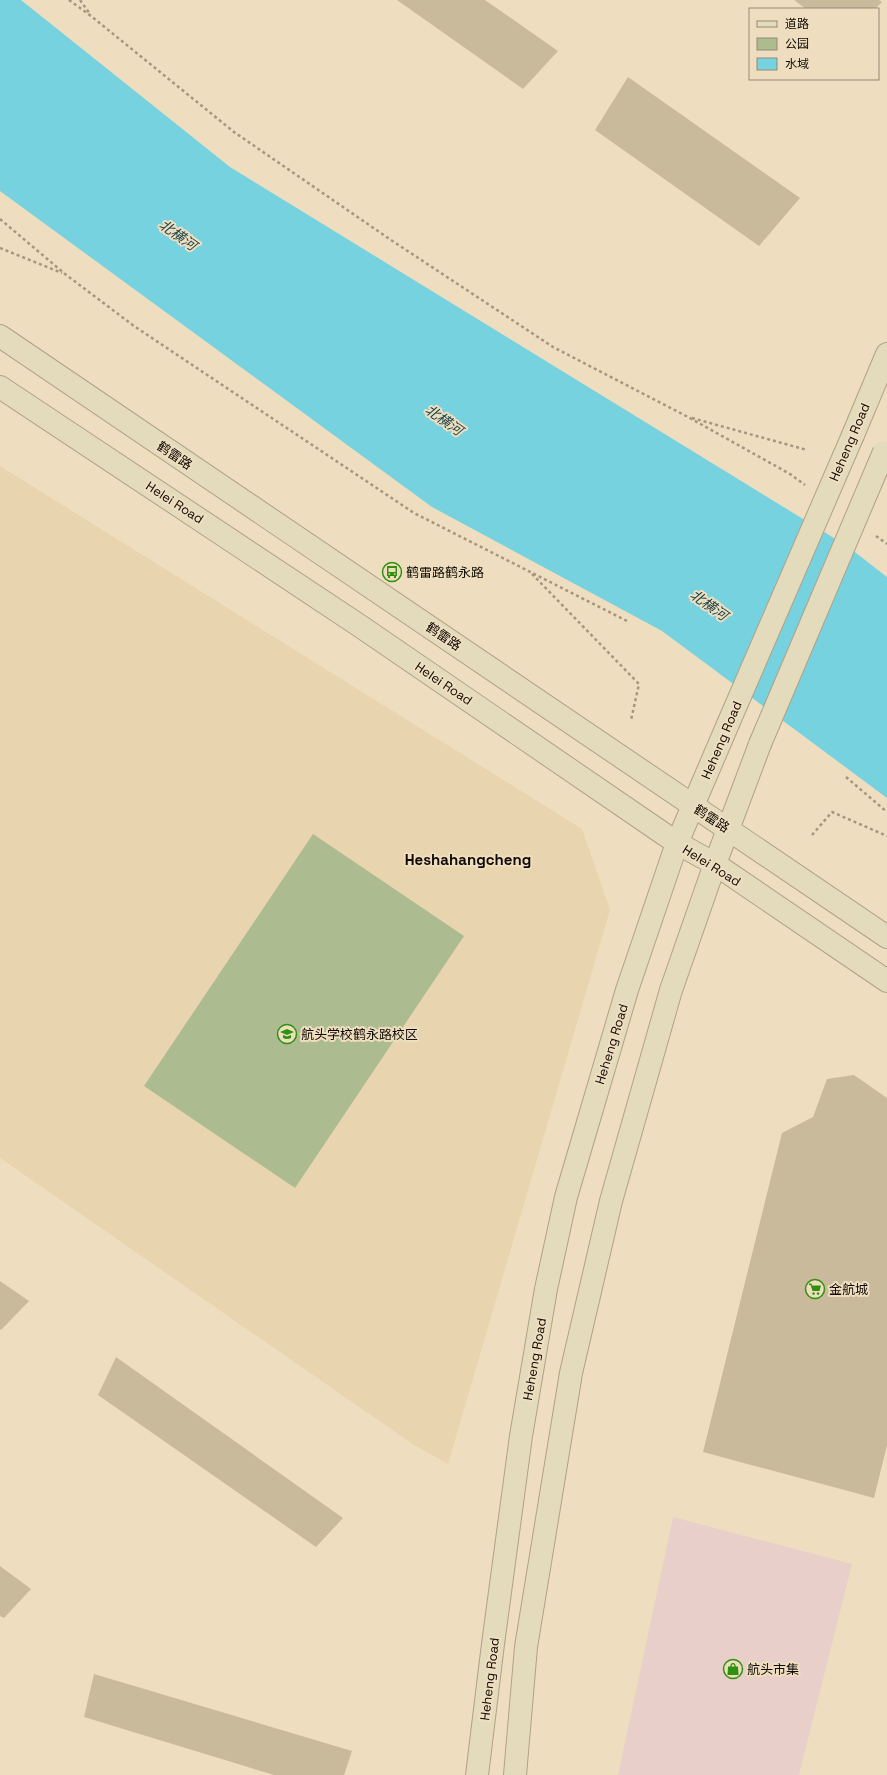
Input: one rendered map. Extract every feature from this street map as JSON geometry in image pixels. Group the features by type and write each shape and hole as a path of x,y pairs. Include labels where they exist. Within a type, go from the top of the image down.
{"street":[{"name":"鹤雷路","path":"0,336 887,937"},
{"name":"Heheng Road","path":"477,1775 521,1436 550,1273 570,1181 627,990 677,843 887,354"},
{"name":"Helei Road","path":"0,387 360,626 677,843 715,864 887,981"},
{"path":"515,1775 526,1647 571,1373 611,1201 671,990 715,864 760,744 886,449"}],"path":[{"path":"69,0 91,16 234,132 391,240 553,347 688,417 790,474 810,488"},
{"path":"80,0 91,16"},
{"path":"0,219 65,274 134,326 414,513 627,620"},
{"path":"0,248 65,274"},
{"path":"688,417 807,450"},
{"path":"874,534 887,544"},
{"path":"530,572 639,684 630,720"},
{"path":"846,777 887,812"},
{"path":"812,835 832,812 887,836"}],"shaded area":[{"name":"航头学校鹤永路校区","path":"0,466 582,829 610,910 448,1464 414,1445 0,1158"},
{"name":"航头市集","path":"673,1517 852,1564 799,1775 618,1775"}],"green space":[{"path":"313,834 464,936 295,1188 144,1086"}],"water":[{"name":"北横河","path":"0,0 21,0 230,167 847,546 887,577 887,798 662,631 432,507 0,191"}],"building":[{"path":"397,0 485,0 558,51 523,89"},
{"path":"794,0 879,0 882,2 876,8 805,8"},
{"path":"628,77 800,198 759,246 595,130"},
{"name":"金航城","path":"854,1075 887,1098 887,1445 874,1498 703,1452 782,1133 813,1117 827,1079"},
{"path":"0,1281 29,1301 1,1330 0,1329"},
{"path":"116,1357 343,1518 316,1547 98,1395"},
{"path":"0,1566 31,1589 4,1618 0,1616"},
{"path":"94,1674 352,1751 344,1775 274,1775 84,1717"}],"place":[{"name":"鹤雷路鹤永路","path":"392,572"},
{"name":"航头学校鹤永路校区","path":"287,1034"},
{"name":"金航城","path":"815,1289"},
{"name":"航头市集","path":"733,1669"}],"district":[{"name":"Heshahangcheng","path":"468,860"}]}
